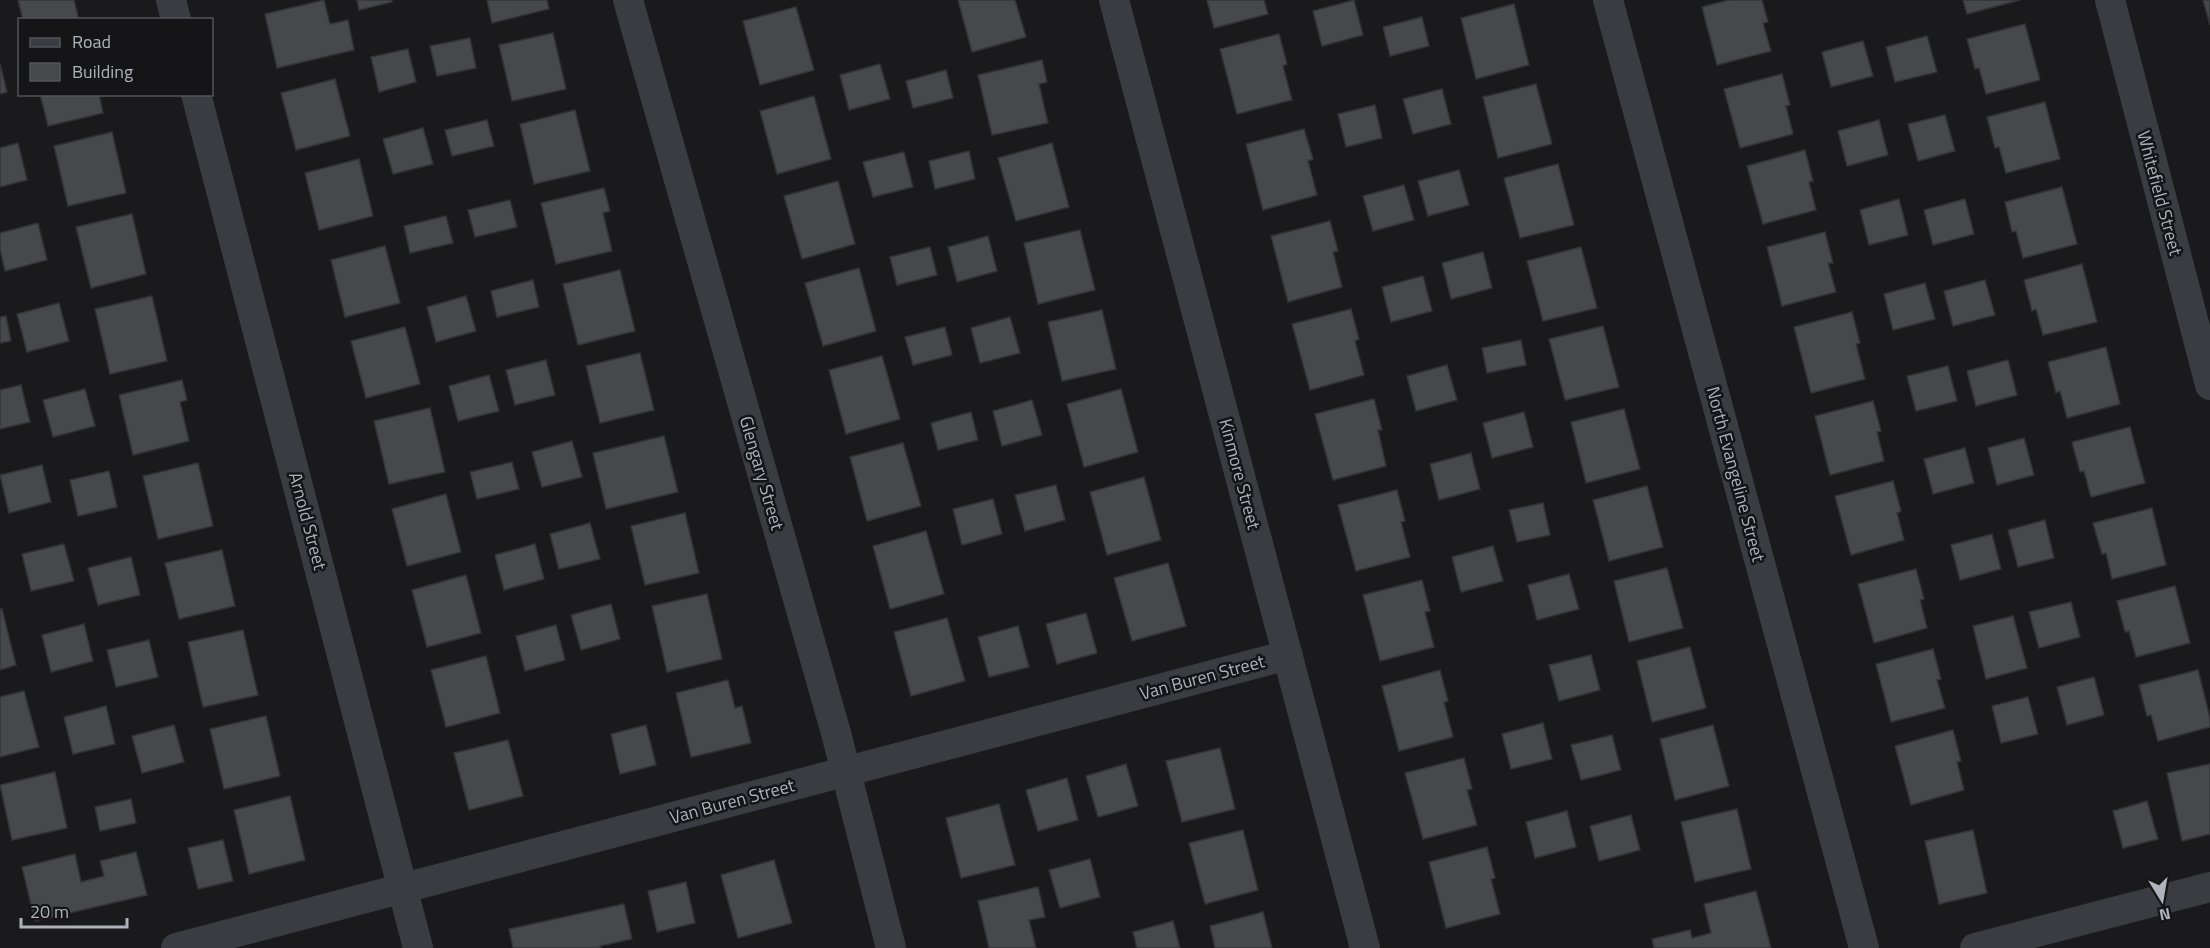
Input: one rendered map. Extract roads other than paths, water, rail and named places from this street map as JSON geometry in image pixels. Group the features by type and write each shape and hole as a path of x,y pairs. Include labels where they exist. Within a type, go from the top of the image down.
{"street":[{"path":"171,0 176,18"},
{"name":"Glengary Street","path":"628,0 846,771 891,948"},
{"name":"Kinmore Street","path":"1114,0 1365,948"},
{"name":"North Evangeline Street","path":"1608,0 1864,948"},
{"name":"Whitefield Street","path":"2110,0 2210,385"},
{"name":"Arnold Street","path":"197,96 418,948"},
{"name":"Van Buren Street","path":"176,948 1288,655"},
{"path":"1975,948 2210,887"}]}
